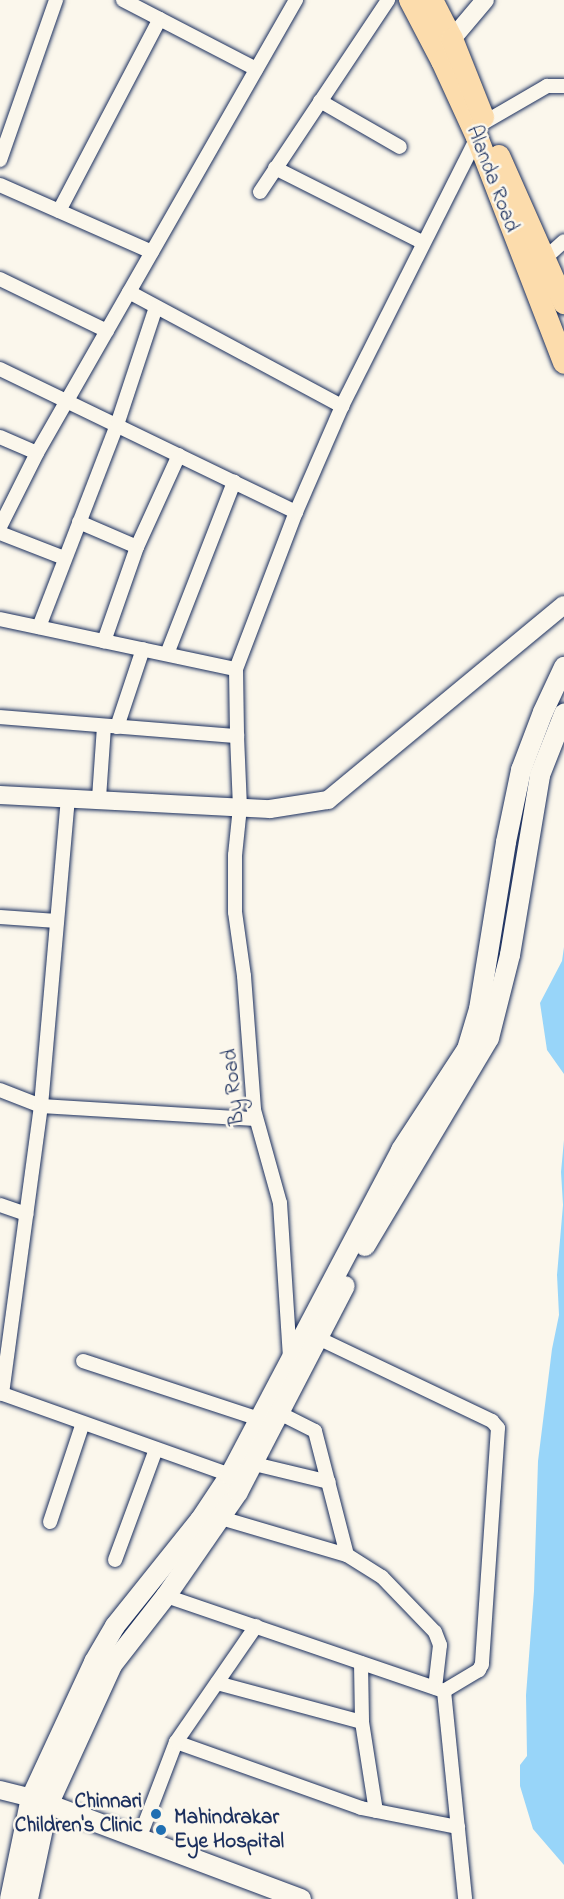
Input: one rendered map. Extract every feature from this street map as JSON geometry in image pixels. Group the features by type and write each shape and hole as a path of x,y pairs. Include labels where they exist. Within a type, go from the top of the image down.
{"main road":[{"name":"Alanda Road","path":"410,0 441,30"},
{"name":"Alanda Road","path":"432,0 441,30 481,129 564,363"},
{"name":"Alanda Road","path":"481,129 564,303"},
{"path":"28,1899 40,1802 112,1665 166,1596 221,1518 259,1419 401,1150 467,1049 479,1009 506,842 521,770 539,721 564,667"},
{"path":"10,1899 40,1802 104,1643 201,1520 279,1413 369,1239 489,1038 510,955 540,775 564,714"},
{"path":"40,1802 301,1899"}],"street":[{"path":"0,160 56,0"},
{"path":"123,0 256,69"},
{"path":"0,527 36,453 296,0"},
{"path":"260,192 388,0"},
{"path":"441,30 485,0"},
{"path":"59,211 160,19"},
{"path":"0,619 236,669 296,512 342,406 422,242 481,129 548,87 564,86"},
{"path":"320,101 399,147"},
{"path":"274,168 422,242"},
{"path":"0,185 152,252"},
{"path":"543,260 564,241"},
{"path":"0,279 106,331"},
{"path":"129,292 342,406"},
{"path":"39,627 117,425 156,307"},
{"path":"0,369 296,512"},
{"path":"0,437 36,453"},
{"path":"104,641 137,547 179,455"},
{"path":"167,654 234,482"},
{"path":"80,522 137,547"},
{"path":"0,533 64,558"},
{"path":"0,795 99,798 270,809 328,800 564,605"},
{"path":"99,798 111,726 143,649"},
{"name":"By Road","path":"236,669 240,807 236,855 236,912 244,976 256,1119 280,1203 290,1360"},
{"path":"0,717 237,736"},
{"path":"68,797 40,1106 1,1394 156,1449 328,1482"},
{"path":"0,917 57,921"},
{"path":"0,1090 40,1106 256,1119"},
{"path":"0,1205 26,1214"},
{"path":"166,1596 440,1689 479,1670 482,1664 497,1425 318,1338"},
{"path":"83,1361 259,1419"},
{"path":"279,1413 315,1431 347,1555"},
{"path":"50,1522 83,1423"},
{"path":"115,1560 156,1449"},
{"path":"221,1518 347,1555 382,1577 435,1632 440,1645 440,1689 465,1899"},
{"path":"139,1839 176,1742 256,1626"},
{"path":"361,1663 362,1722 376,1811"},
{"path":"217,1683 362,1722"},
{"path":"176,1742 361,1808 458,1827"},
{"path":"0,1790 40,1802"}],"water":[{"path":"564,947 564,1074 547,1050 540,1003 562,961"},
{"path":"564,1140 564,1865 533,1829 520,1786 520,1765 527,1756 526,1695 534,1591 538,1461 552,1349 559,1315 557,1275 563,1205 561,1172"}],"place":[{"name":"Chinnari Children's Clinic","path":"156,1814"},
{"name":"Mahindrakar Eye Hospital","path":"161,1830"}]}
